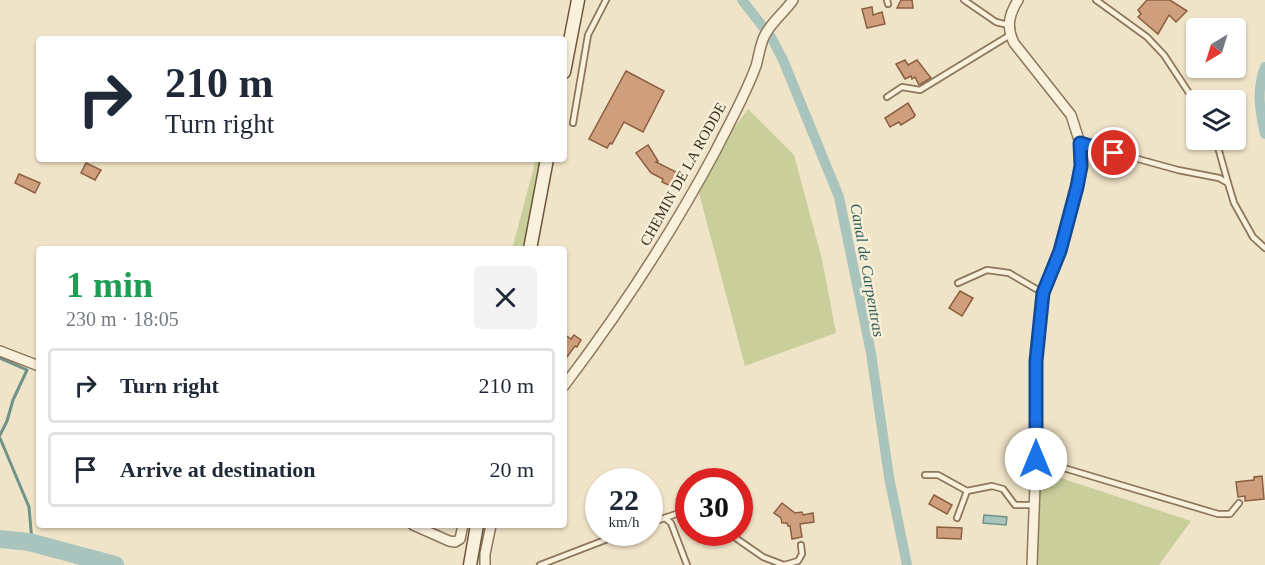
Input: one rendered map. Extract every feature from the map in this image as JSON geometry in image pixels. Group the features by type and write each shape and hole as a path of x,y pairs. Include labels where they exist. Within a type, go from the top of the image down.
{"main road":[{"path":"567,57 578,2"},
{"path":"531,246 546,162"},
{"path":"470,565 476,528"}],"street":[{"name":"CHEMIN DE LA RODDE","path":"567,382 600,338 676,221 737,108 756,65 764,35 793,0"},
{"path":"1018,0 1011,12 1009,30 1014,43 1071,115 1080,143 1081,166 1060,251 1043,293 1036,361 1036,459 1032,565"},
{"path":"0,351 36,365"},
{"path":"420,528 455,542 460,539 462,528"},
{"path":"485,565 490,528"}],"lane":[{"path":"573,123 588,35 606,0"},
{"path":"887,97 902,87 920,90 1009,30 964,0"},
{"path":"1096,0 1148,37 1164,55 1187,90"},
{"path":"1080,143 1178,170 1220,178 1228,183"},
{"path":"1219,150 1241,219 1252,237 1265,248"},
{"path":"958,283 987,270 1009,273 1043,293"},
{"path":"1036,459 1218,514 1230,514 1239,502"},
{"path":"924,475 938,475 967,491 992,486 1003,489 1015,505 1034,505"},
{"path":"957,518 967,491"},
{"path":"665,518 675,515"},
{"path":"665,518 671,523 687,565"},
{"path":"747,546 763,557 784,565 798,561 802,554 801,545"},
{"path":"540,565 590,546"}],"green space":[{"path":"748,109 794,155 822,259 836,333 745,366 699,193 731,132"},
{"path":"535,162 540,162 524,246 513,246"},
{"path":"1040,471 1191,521 1159,565 1036,565"}],"water":[{"path":"984,515 1007,517 1006,525 983,523"}],"building":[{"path":"901,0 912,0 913,8 897,8"},
{"path":"1147,0 1170,0 1187,11 1176,22 1169,15 1158,34 1138,17 1141,14 1138,10"},
{"path":"872,7 873,15 882,12 885,24 867,28 862,9"},
{"path":"905,60 908,65 917,60 931,78 919,85 915,77 905,79 896,64"},
{"path":"626,71 664,91 643,132 624,122 612,144 610,143 607,148 589,139"},
{"path":"908,103 914,117 901,125 899,122 890,127 885,118"},
{"path":"648,145 658,161 656,162 678,173 671,186 651,173 636,153"},
{"path":"86,163 101,170 95,180 81,173"},
{"path":"19,174 40,183 35,193 15,183"},
{"path":"960,291 973,298 962,316 949,308"},
{"path":"574,335 581,340 577,347 575,346 567,357 567,336 571,339"},
{"path":"1262,476 1264,499 1245,501 1245,496 1238,497 1236,482 1254,480 1254,477"},
{"path":"934,495 952,505 947,514 929,504"},
{"path":"782,503 795,513 802,512 803,515 813,513 814,522 800,524 802,537 792,539 790,526 782,523 781,518 774,513"},
{"path":"937,527 962,528 961,539 937,538"}],"waterway":[{"name":"Canal de Carpentras","path":"742,0 771,37 783,60 839,197 871,353 889,477 907,565"},
{"name":"Canal de Carpentras","path":"1265,67 1260,84 1260,109 1265,134"},
{"path":"0,358 27,370 0,435"},
{"path":"0,438 29,507 32,542"},
{"path":"0,539 29,542 115,565"}],"route":[{"path":"1036,459 1036,361 1043,293 1060,251 1077,187 1081,166 1080,143 1114,153"}]}
